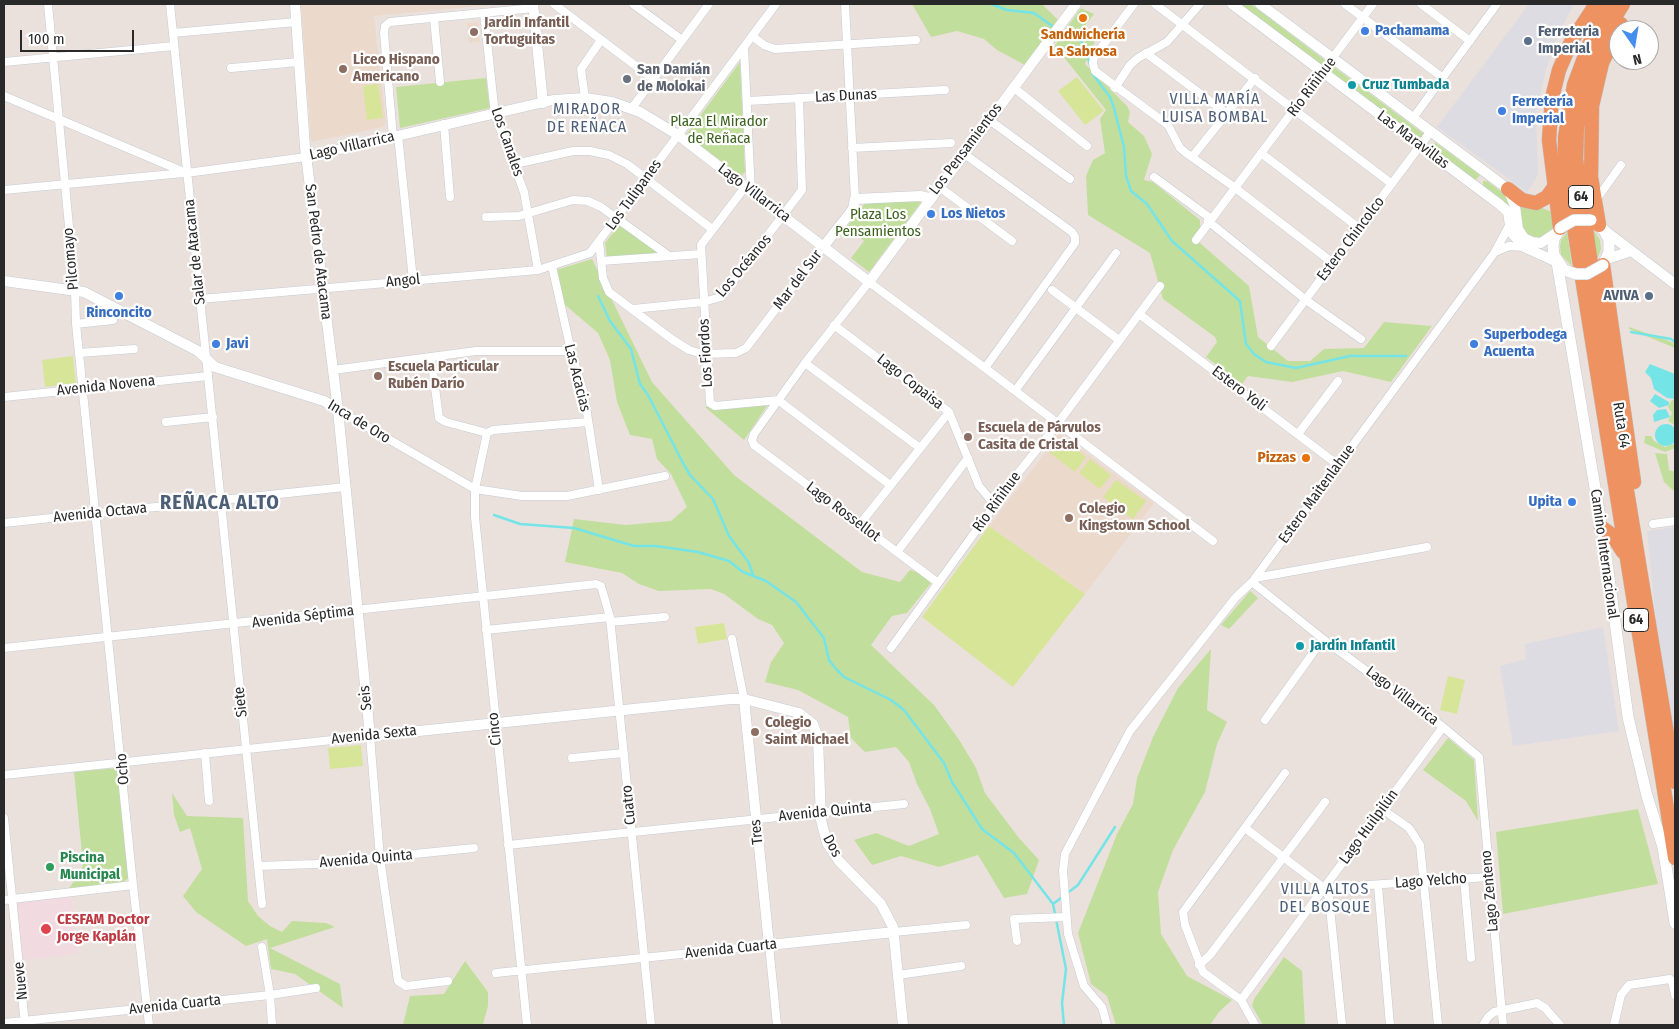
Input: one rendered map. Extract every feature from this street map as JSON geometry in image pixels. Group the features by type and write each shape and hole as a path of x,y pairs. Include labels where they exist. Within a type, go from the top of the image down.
{"highway":[{"path":"1559,230 1549,126 1555,84 1571,42 1596,4"},
{"name":"Ruta 64","path":"1611,4 1592,37 1579,69 1568,111 1564,155 1566,190 1632,559 1675,782"},
{"name":"Ruta 64","path":"1624,4 1604,36 1585,82 1578,120 1576,159 1675,858"},
{"path":"1598,225 1591,177 1590,120 1596,84 1608,49 1633,4"},
{"path":"1508,189 1522,200 1536,203 1547,197 1554,187"},
{"path":"1605,262 1632,462 1632,559"},
{"path":"1601,527 1612,535 1632,559"}],"main road":[{"path":"1574,220 1598,225 1609,244 1605,262 1593,272 1580,275 1567,271 1557,262 1553,247 1559,230 1574,220"},
{"name":"Camino Internacional","path":"1557,262 1566,301 1630,730 1663,847 1675,923"},
{"name":"Camino Internacional","path":"1566,301 1571,285 1580,275"}],"street":[{"name":"Pilcomayo","path":"48,4 75,290 76,324 96,513"},
{"name":"Salar de Atacama","path":"170,4 220,500"},
{"name":"San Pedro de Atacama","path":"295,4 306,157 338,410"},
{"path":"554,4 653,78"},
{"path":"633,4 682,40"},
{"path":"632,108 709,4"},
{"name":"Los Tulipanes","path":"599,242 776,4"},
{"path":"845,4 855,199 920,196 929,198"},
{"name":"Los Pensamientos","path":"752,440 754,434 805,363 869,282 929,198 1076,4"},
{"path":"1134,4 1093,62 1095,71 1115,88 1168,125 1180,148 1333,263"},
{"path":"1155,4 1256,78 1294,110 1392,184"},
{"path":"1115,88 1130,65 1146,53 1167,42 1184,25 1200,4"},
{"name":"Las Maravillas","path":"1232,4 1506,210 1510,218 1509,226 1515,237 1524,247 1557,262"},
{"name":"Las Maravillas","path":"1260,4 1508,189"},
{"path":"1345,4 1443,78"},
{"name":"Río Riñihue","path":"1196,240 1234,187 1334,59 1373,4"},
{"path":"1421,4 1470,41"},
{"path":"1413,118 1497,4"},
{"path":"413,280 385,26 390,22 484,13 533,6 543,103"},
{"name":"Los Canales","path":"484,13 494,114 515,164 524,192 538,270"},
{"path":"434,18 440,82"},
{"path":"173,33 296,22"},
{"path":"752,36 764,45 772,48 916,40"},
{"path":"585,98 581,69 601,40"},
{"path":"4,62 174,46"},
{"path":"744,48 748,101 748,190"},
{"path":"1146,53 1226,113"},
{"path":"231,68 299,62"},
{"path":"1192,157 1256,78"},
{"path":"1013,87 1087,146"},
{"name":"Las Dunas","path":"748,101 945,90"},
{"path":"4,96 186,172"},
{"name":"Lago Villarrica","path":"4,190 186,172 306,157 444,124 543,103 585,98 607,101 632,108 678,135 1213,542"},
{"name":"Los Océanos","path":"633,310 703,302 721,297 800,194 803,186 799,98"},
{"path":"988,119 1070,179"},
{"path":"444,124 450,197"},
{"name":"Estero Chincolco","path":"1271,346 1431,131"},
{"path":"852,148 951,143"},
{"path":"515,164 565,152 590,151 618,159 712,229"},
{"path":"963,153 1072,232 1076,237 1075,243 985,368"},
{"path":"1261,153 1359,228"},
{"path":"1595,202 1621,165"},
{"path":"1478,189 1480,180 1487,174"},
{"path":"1154,177 1306,300 1361,339"},
{"path":"1591,177 1609,182"},
{"path":"938,186 1012,241"},
{"path":"1508,189 1515,206 1518,228 1524,238 1532,242 1541,243 1559,230"},
{"name":"Los Fiordos","path":"748,190 712,229 701,245 709,401 711,405 778,400"},
{"name":"Mar del Sur","path":"599,242 606,288 633,310 689,350 706,354 736,353 746,348 853,209 855,199"},
{"path":"486,217 519,216 527,212 583,200 597,204 669,256"},
{"path":"1598,225 1675,284"},
{"name":"Estero Maitenlahue","path":"1107,1025 1102,1007 1084,986 1068,934 1063,871 1065,854 1130,731 1236,598 1254,580 1496,252 1509,226"},
{"name":"Angol","path":"200,299 538,270 590,253 599,242"},
{"path":"1496,252 1509,246 1524,247"},
{"path":"1605,262 1631,251"},
{"path":"1015,391 1116,253"},
{"path":"601,261 701,254"},
{"name":"Las Acacias","path":"552,266 571,350 584,394 599,490"},
{"name":"Inca de Oro","path":"4,281 84,292 198,351 215,367 324,401 475,489 544,497 599,490 665,476"},
{"name":"Río Riñihue","path":"891,648 937,582 996,506 1015,477 1058,423 1160,286"},
{"path":"1052,290 1119,340"},
{"name":"Estero Yoli","path":"1139,314 1338,465"},
{"path":"76,324 113,320"},
{"name":"Lago Copaisa","path":"834,325 949,412 983,493 996,506"},
{"path":"80,354 134,349"},
{"path":"333,370 476,351 571,350"},
{"path":"431,357 439,418 446,422 488,433 493,430 588,422"},
{"path":"805,363 920,448"},
{"name":"Avenida Novena","path":"4,398 208,376"},
{"path":"1298,434 1338,381"},
{"path":"778,400 890,485"},
{"name":"Seis","path":"338,410 380,858 401,984 406,986 448,981"},
{"path":"860,524 949,412"},
{"path":"166,422 212,417"},
{"name":"Cinco","path":"488,433 475,489 475,517 527,1025"},
{"name":"Lago Rossellot","path":"752,440 754,445 937,582"},
{"path":"897,552 968,458"},
{"name":"Avenida Octava","path":"4,523 345,487"},
{"name":"Siete","path":"220,500 262,904"},
{"name":"Ocho","path":"96,513 149,1025"},
{"path":"1653,524 1675,521"},
{"path":"1254,580 1427,547"},
{"name":"Lago Villarrica","path":"1254,580 1323,639 1443,727 1478,757"},
{"name":"Avenida Séptima","path":"4,648 234,625 596,584 601,586"},
{"name":"Cuatro","path":"601,586 610,620 651,1025"},
{"path":"486,630 665,617"},
{"name":"Tres","path":"732,639 744,699 777,1025"},
{"path":"1264,720 1323,639"},
{"name":"Avenida Sexta","path":"4,774 619,709 744,699"},
{"name":"Dos","path":"744,699 799,713 813,724 818,738 820,753 820,812 824,835 831,850 881,904 889,917 894,932 903,1025"},
{"name":"Lago Huilpilún","path":"1240,1000 1443,727"},
{"path":"205,753 209,801"},
{"path":"572,758 624,754"},
{"name":"Lago Zenteno","path":"1478,757 1503,1025"},
{"path":"1255,1025 1240,1000 1203,972 1199,966 1185,925 1184,908 1285,774"},
{"path":"1199,966 1210,955 1283,855 1325,802"},
{"name":"Avenida Quinta","path":"508,844 904,804"},
{"path":"1382,809 1404,823 1416,836 1422,854 1438,1025"},
{"name":"Nueve","path":"4,818 25,1023"},
{"path":"1245,828 1324,888 1329,898 1342,1025"},
{"name":"Avenida Quinta","path":"258,866 380,858 474,848"},
{"name":"Lago Yelcho","path":"1324,888 1378,886 1488,877"},
{"path":"1464,879 1471,958"},
{"path":"4,900 133,885"},
{"path":"1378,886 1390,1025"},
{"path":"1017,941 1014,919 1066,917"},
{"name":"Avenida Cuarta","path":"496,973 966,925"},
{"path":"262,947 270,995 272,1025"},
{"path":"898,976 961,966"},
{"path":"1614,1025 1621,995 1627,986 1670,979 1675,995"},
{"name":"Avenida Cuarta","path":"4,1023 25,1023 316,988"},
{"path":"1483,1025 1488,1016 1502,1010 1537,1003 1545,1008 1560,1025"}],"shaded area":[{"name":"Liceo Hispano Americano","path":"301,4 501,4 374,16 386,122 383,127 311,142"},
{"path":"1529,4 1574,4 1558,35 1546,70 1536,112 1538,175 1527,192 1437,127"},
{"name":"Jardín Infantil Tortuguitas","path":"478,22 480,42 469,43 467,23"},
{"name":"Colegio Kingstown School","path":"1060,433 1154,503 1085,594 989,526"},
{"path":"1675,527 1675,751 1657,631 1647,531"},
{"path":"1603,627 1619,731 1513,746 1500,666 1526,659 1525,644"},
{"name":"CESFAM Doctor Jorge Kaplán","path":"72,897 78,954 19,960 13,903"}],"green space":[{"path":"912,4 1042,4 1058,20 1054,25 1063,33 1081,8 1094,14 1081,31 1095,41 1085,64 1127,106 1130,112 1128,122 1144,136 1152,154 1144,180 1153,182 1200,220 1200,243 1249,286 1258,337 1288,361 1310,361 1324,349 1364,348 1384,322 1432,326 1391,382 1343,371 1292,382 1248,376 1242,384 1206,357 1217,342 1215,337 1163,299 1150,253 1088,215 1086,176 1093,160 1105,153 1100,119 1106,110 1063,56 1049,54 1061,37 1052,29 1025,65 997,50 984,39 957,31 931,37"},
{"path":"1238,4 1251,4 1326,61 1322,67"},
{"name":"Plaza El Mirador de Reñaca","path":"740,62 745,172 741,176 686,135"},
{"path":"1334,67 1424,134 1420,140 1329,73"},
{"path":"1077,77 1104,111 1085,125 1058,91"},
{"path":"486,78 490,108 400,128 396,87"},
{"path":"378,84 383,118 367,120 363,86"},
{"path":"1436,143 1480,175 1475,181 1431,148 1431,144"},
{"path":"1483,181 1487,181 1506,195 1510,209 1483,187"},
{"name":"Plaza Los Pensamientos","path":"922,201 869,272 851,258 864,241 847,227 865,203"},
{"path":"1516,202 1521,206 1542,208 1552,212 1553,230 1537,240 1524,234"},
{"path":"620,224 660,254 607,258 605,243"},
{"path":"1593,229 1600,240 1601,249 1596,263"},
{"path":"1567,232 1572,266 1561,255 1561,240"},
{"path":"592,259 652,382 734,475 862,572 900,582 910,570 920,573 931,583 907,613 892,616 871,645 934,705 960,741 976,768 985,793 1019,838 1039,860 1027,894 1004,898 978,855 939,867 901,856 872,865 854,840 876,833 909,846 939,834 930,809 917,784 909,762 896,747 865,752 851,738 848,717 798,690 765,682 771,662 784,643 772,625 758,619 724,594 711,589 659,591 639,584 622,573 565,562 574,519 626,525 671,521 687,507 671,474 657,459 652,439 630,435 617,402 610,360 598,333 564,304 556,270"},
{"path":"1629,327 1669,341 1675,344 1675,348 1629,329"},
{"path":"73,356 76,383 45,387 42,360"},
{"path":"1672,400 1675,400 1675,425 1668,421 1672,413 1668,407"},
{"path":"769,403 744,440 705,407"},
{"path":"1645,436 1651,436 1654,441 1665,447 1675,444 1675,448 1665,452 1644,443"},
{"path":"1061,438 1086,457 1075,472 1050,453"},
{"path":"1655,453 1667,454 1669,470 1675,472 1675,492 1664,482"},
{"path":"1090,459 1111,475 1100,489 1079,473"},
{"path":"1116,480 1146,501 1133,519 1103,497"},
{"path":"989,526 1085,594 1013,687 922,617"},
{"path":"1250,591 1258,598 1229,629 1221,625"},
{"path":"724,623 727,639 698,644 695,627"},
{"path":"1211,649 1207,710 1227,722 1217,744 1205,792 1173,850 1158,892 1161,934 1187,976 1232,1000 1219,1012 1210,1025 1116,1025 1107,996 1091,984 1078,933 1117,834 1133,804 1137,778 1153,737 1178,688"},
{"path":"1448,676 1465,680 1457,714 1440,710"},
{"path":"1448,738 1474,760 1478,821 1466,801 1423,770"},
{"path":"361,745 363,766 330,769 328,748"},
{"path":"117,768 119,770 130,877 123,882 68,889 81,873 83,864 74,772"},
{"path":"172,793 187,816 243,818 248,901 258,916 270,926 282,932 292,921 326,923 335,927 270,948 340,984 343,1008 295,974 271,969 267,939 246,946 196,912 183,896 202,869 190,828 180,832 174,815"},
{"path":"1638,809 1658,884 1503,914 1496,832"},
{"path":"1284,957 1302,971 1305,1025 1263,1025 1252,1006 1254,999"},
{"path":"465,961 488,992 488,1006 483,1024 403,1025 410,996 444,994"}],"water":[{"path":"1650,364 1675,374 1675,399 1667,398 1654,389 1651,378 1645,372"},
{"path":"1655,394 1669,402 1669,405 1659,408 1650,401"},
{"path":"1666,409 1670,417 1654,422 1653,415 1657,410"},
{"path":"1666,424 1676,431 1677,435 1670,445 1666,446 1656,439 1655,435 1662,425"}],"waterway":[{"path":"991,4 1007,10 1034,13 1052,26"},
{"path":"1070,27 1085,47 1090,65"},
{"path":"1092,73 1110,97 1114,108 1124,147 1126,176 1131,191 1147,204 1172,241 1240,301 1246,344 1254,354 1266,362 1296,368 1350,356 1406,356"},
{"path":"598,296 610,321 631,349 640,384 648,395 683,463 690,475 713,499 729,536 749,563 753,575"},
{"path":"1631,332 1671,339 1675,342"},
{"path":"494,515 520,524 574,528 634,546 656,546 698,552 729,561 743,572 766,581 796,602 824,638 829,660 837,670 844,677 891,700 904,710 944,763 952,782 982,829 1014,853 1053,904 1066,969 1062,1003 1064,1025"},
{"path":"1053,904 1078,885 1115,827"}],"place":[{"name":"Sandwichería La Sabrosa","path":"1083,18"},
{"name":"Pachamama","path":"1365,31"},
{"name":"Jardín Infantil Tortuguitas","path":"474,32"},
{"name":"Ferreteria Imperial","path":"1528,41"},
{"name":"Liceo Hispano Americano","path":"343,69"},
{"name":"San Damián de Molokai","path":"627,79"},
{"name":"Cruz Tumbada","path":"1352,85"},
{"name":"Ferretería Imperial","path":"1502,111"},
{"name":"Los Nietos","path":"931,214"},
{"name":"Rinconcito","path":"119,296"},
{"name":"AVIVA","path":"1649,296"},
{"name":"Javi","path":"216,344"},
{"name":"Superbodega Acuenta","path":"1474,344"},
{"name":"Escuela Particular Rubén Darío","path":"378,376"},
{"name":"Escuela de Párvulos Casita de Cristal","path":"968,437"},
{"name":"Pizzas","path":"1306,458"},
{"name":"Upita","path":"1572,502"},
{"name":"Colegio Kingstown School","path":"1069,518"},
{"name":"Jardín Infantil","path":"1300,646"},
{"name":"Colegio Saint Michael","path":"755,732"},
{"name":"Piscina Municipal","path":"50,867"},
{"name":"CESFAM Doctor Jorge Kaplán","path":"46,929"}],"district":[{"name":"VILLA MARÍA LUISA BOMBAL","path":"1215,109"},
{"name":"MIRADOR DE REÑACA","path":"587,119"},
{"name":"REÑACA ALTO","path":"220,503"},
{"name":"VILLA ALTOS DEL BOSQUE","path":"1325,899"}]}
